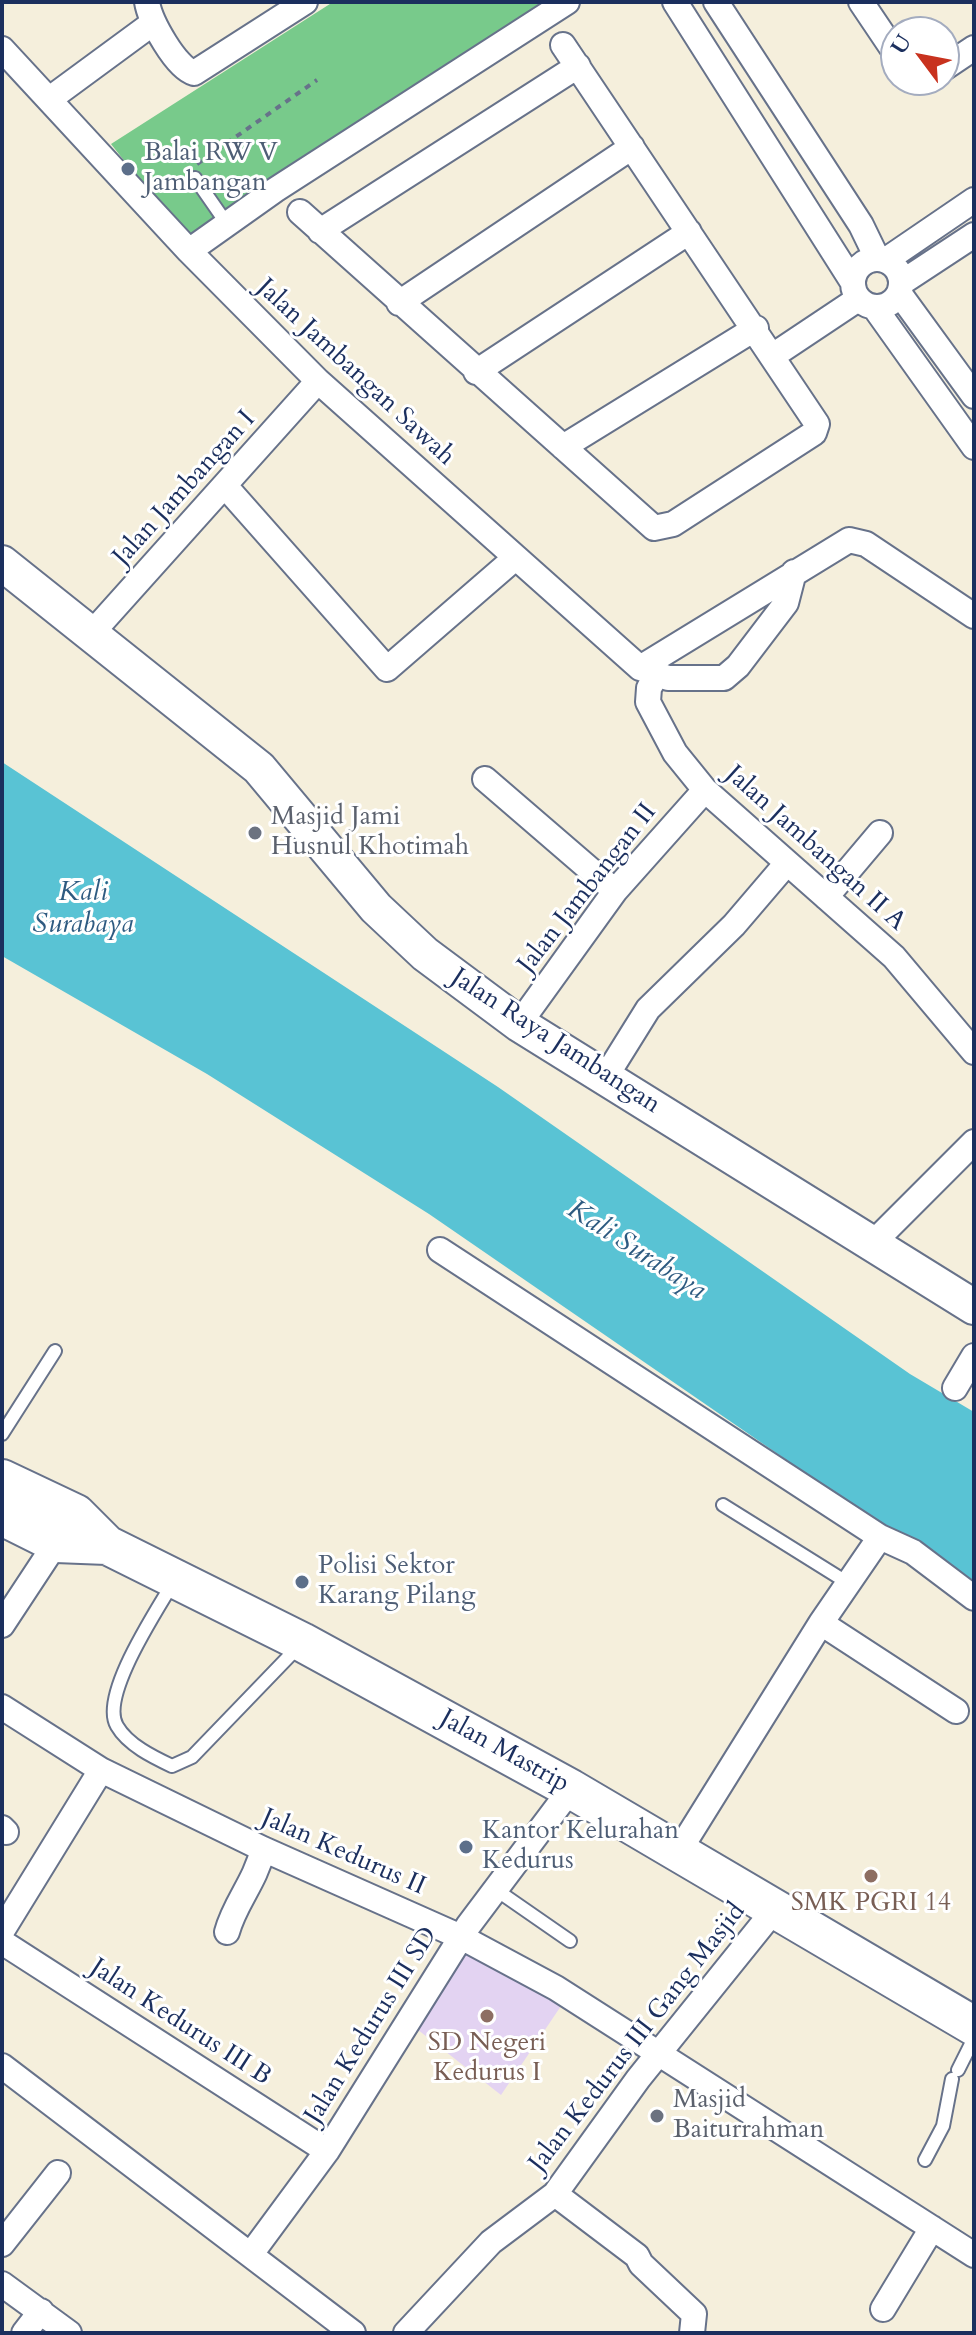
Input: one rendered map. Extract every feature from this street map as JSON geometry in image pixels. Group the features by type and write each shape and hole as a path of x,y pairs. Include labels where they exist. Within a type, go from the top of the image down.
{"main road":[{"name":"Jalan Raya Jambangan","path":"2,563 259,768 376,908 425,954 519,1024 974,1307"},
{"name":"Jalan Mastrip","path":"2,1479 76,1514 107,1545 302,1642 571,1789 974,2026"},
{"name":"Jalan Mastrip","path":"2,1516 56,1543 107,1545"}],"street":[{"path":"51,98 150,13 185,69 194,73 305,2"},
{"path":"675,2 862,296 974,447"},
{"path":"716,2 882,259 900,273 900,288 974,396"},
{"path":"861,2 880,30"},
{"path":"189,251 558,4"},
{"path":"300,212 654,528 673,524 814,433 816,420 563,45"},
{"name":"Jalan Jambangan Sawah","path":"2,49 51,98 189,251 318,381 514,559 648,672"},
{"path":"320,231 578,66"},
{"path":"399,303 632,147"},
{"path":"862,296 860,265 882,259 974,200"},
{"path":"476,372 689,232"},
{"path":"862,296 885,306 900,288 974,235"},
{"path":"774,355 862,296"},
{"path":"563,447 756,328"},
{"name":"Jalan Jambangan I","path":"91,634 318,381"},
{"path":"226,487 387,669 514,559"},
{"path":"648,672 842,542 859,542 974,616"},
{"path":"648,672 724,678 738,666 786,603 794,572"},
{"name":"Jalan Jambangan II A","path":"648,672 648,702 675,753 705,790 894,957 974,1052"},
{"path":"485,779 615,891"},
{"name":"Jalan Jambangan II","path":"519,1024 615,891 705,790"},
{"path":"826,897 880,833"},
{"path":"605,1078 648,1009 734,925 787,863"},
{"path":"873,1243 974,1142"},
{"path":"440,1250 880,1537 913,1552 974,1598"},
{"path":"955,1388 974,1356"},
{"path":"679,1851 821,1623 880,1537"},
{"path":"2,1625 56,1543"},
{"path":"821,1623 956,1711"},
{"name":"Jalan Kedurus II","path":"2,1707 101,1770 263,1849 461,1937 556,1988 974,2255"},
{"path":"2,1931 101,1770"},
{"name":"Jalan Kedurus III SD","path":"251,2254 327,2151 461,1937 571,1789"},
{"path":"227,1932 230,1920 256,1877 263,1849"},
{"name":"Jalan Kedurus III Gang Masjid","path":"406,2333 491,2242 555,2194 659,2055 775,1909"},
{"name":"Jalan Kedurus III B","path":"2,1942 327,2151"},
{"path":"2,2066 353,2333"},
{"path":"2,2244 58,2173"},
{"path":"555,2194 637,2256 641,2264 694,2314 692,2333"},
{"path":"883,2309 932,2228"},
{"path":"2,2284 69,2333"},
{"path":"24,2333 41,2311"}],"lane":[{"path":"195,178 227,224"},
{"path":"2,1434 55,1351"},
{"path":"723,1505 848,1583"},
{"path":"176,1578 137,1646 114,1700 113,1713 118,1727 146,1754 172,1766 192,1757 302,1642"},
{"path":"495,1889 570,1941"},
{"path":"925,2160 943,2126 955,2074 974,2038"}],"path":[{"path":"195,178 195,168 201,159 317,80"}],"shaded area":[{"name":"SD Negeri Kedurus I","path":"466,1948 561,2006 501,2095 413,2026"}],"green space":[{"path":"333,2 581,2 227,230 200,257 111,144"}],"water":[{"name":"Kali Surabaya","path":"2,762 498,1087 910,1374 974,1412 974,1589 429,1214 207,1074 2,956"}],"place":[{"name":"Balai RW V Jambangan","path":"128,169"},
{"name":"Masjid Jami Husnul Khotimah","path":"255,833"},
{"name":"Polisi Sektor Karang Pilang","path":"302,1582"},
{"name":"Kantor Kelurahan Kedurus","path":"466,1847"},
{"name":"SMK PGRI 14","path":"871,1876"},
{"name":"SD Negeri Kedurus I","path":"487,2016"},
{"name":"Masjid Baiturrahman","path":"657,2116"}]}
